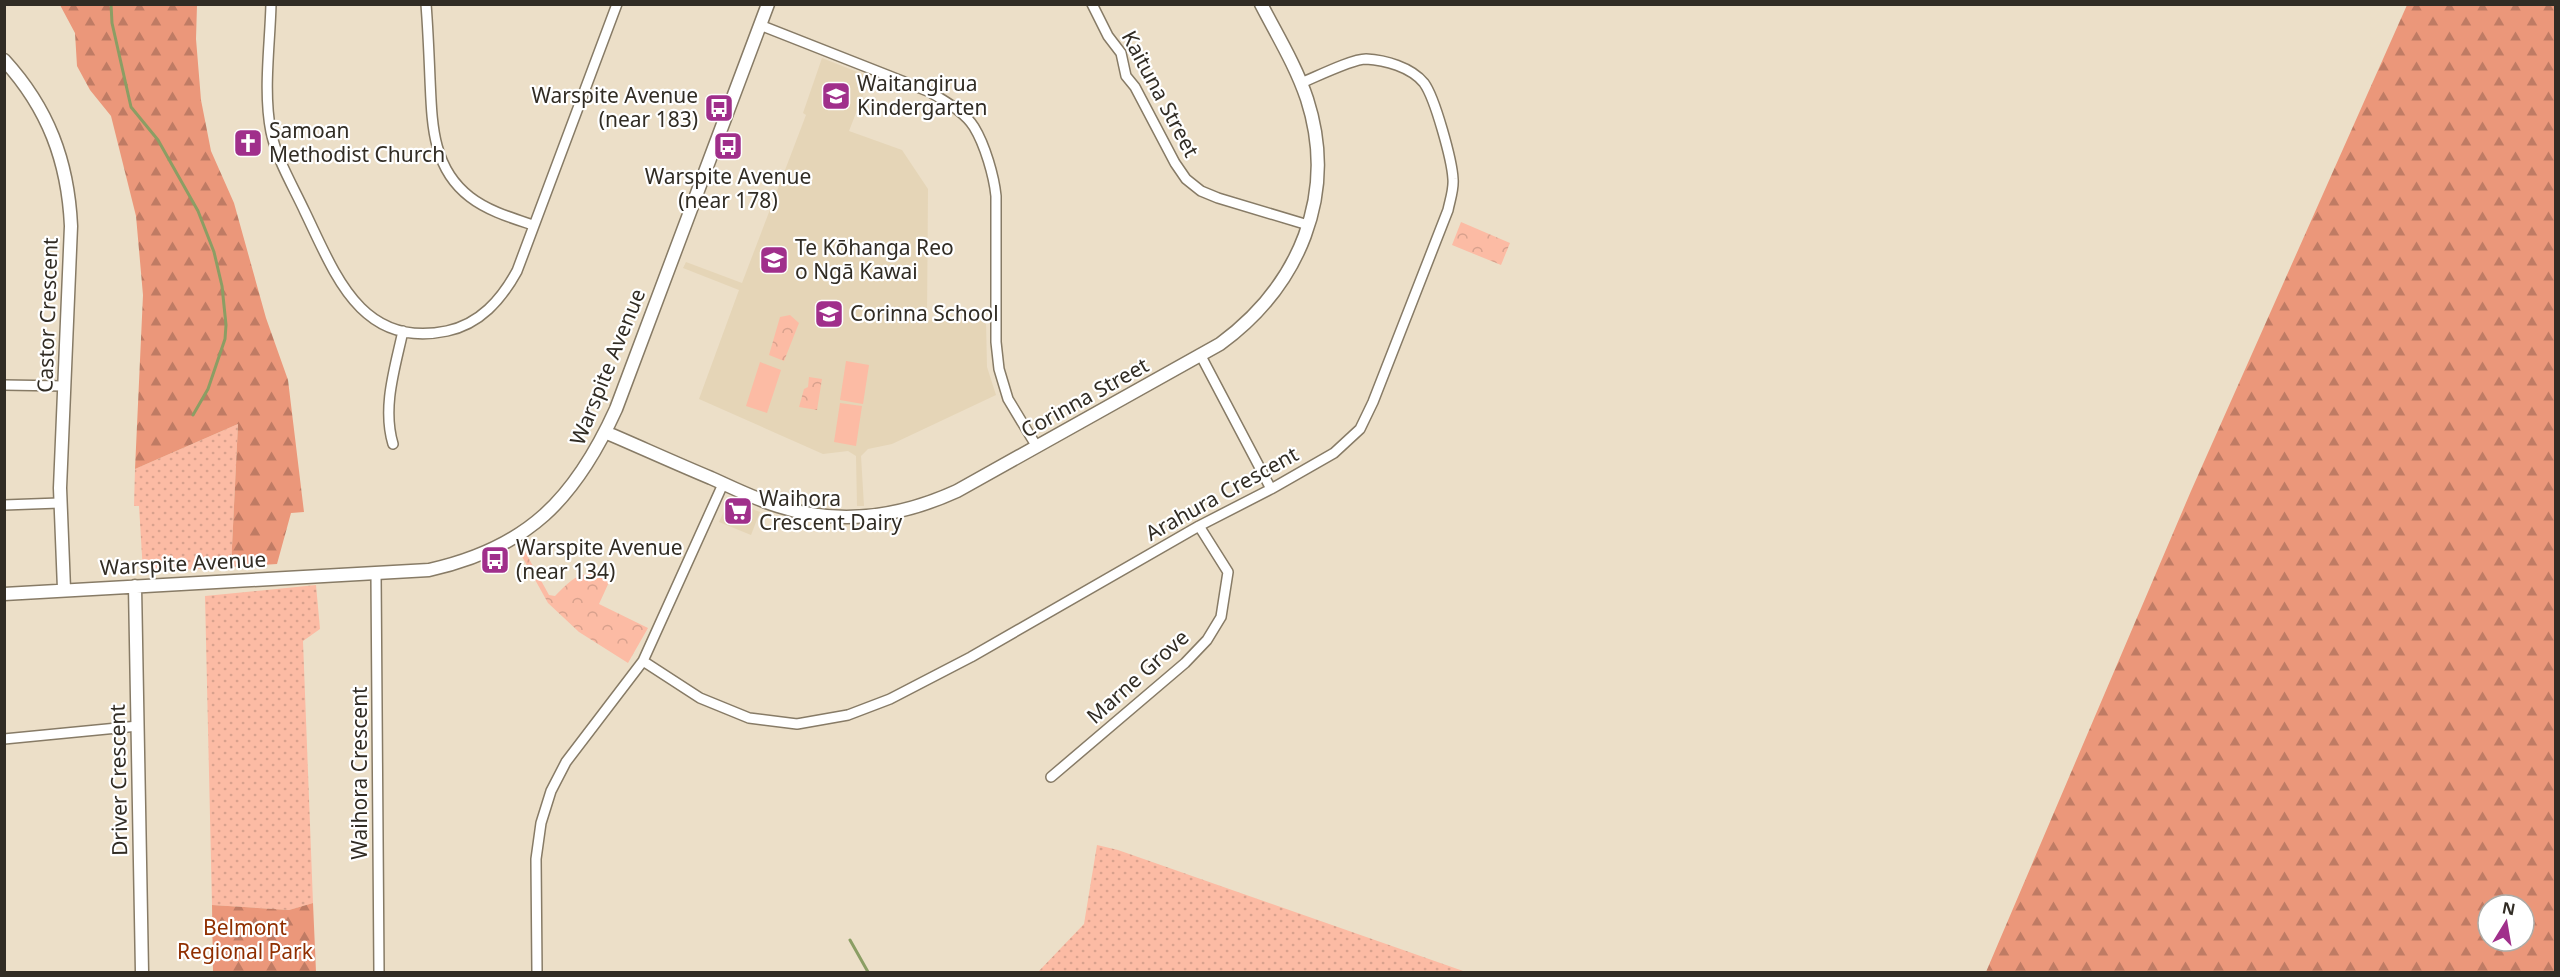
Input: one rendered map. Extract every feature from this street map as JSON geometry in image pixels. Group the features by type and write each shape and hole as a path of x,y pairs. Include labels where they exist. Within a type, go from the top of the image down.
{"street":[{"path":"271,4 267,99 271,132 278,154 344,290 355,303 378,322 403,332 428,333 447,331 470,323 483,315 507,289 517,271 617,4"},
{"path":"426,4 432,121 440,159 453,181 472,198 490,208 533,225"},
{"name":"Warspite Avenue","path":"4,594 429,570 458,563 514,538 545,515 566,494 593,458 605,432 768,4"},
{"name":"Kaituna Street","path":"1092,4 1108,36 1121,53 1126,76 1135,87 1175,163 1186,179 1201,190 1218,198 1308,225"},
{"name":"Corinna Street","path":"605,432 766,502 797,512 860,518 892,514 934,502 1201,356 1238,331 1273,295 1295,260 1316,196 1318,161 1314,126 1301,83 1261,4"},
{"path":"760,26 930,92 950,104 974,126 994,180 996,196 996,342 999,369 1008,399 1037,447"},
{"name":"Arahura Crescent","path":"643,661 700,698 749,718 797,724 848,715 890,699 971,657 1199,526 1334,453 1360,429 1373,402 1448,210 1453,182 1452,165 1434,105 1424,83 1406,69 1382,61 1363,59 1301,83"},
{"name":"Castor Crescent","path":"4,60 38,102 54,136 65,168 71,226 59,503 64,590"},
{"path":"393,444 389,430 389,406 403,332"},
{"path":"1201,356 1271,489"},
{"path":"4,385 64,386"},
{"path":"537,972 536,859 541,823 551,791 566,762 643,661 723,484"},
{"path":"4,505 59,503"},
{"name":"Marne Grove","path":"1051,777 1185,663 1207,640 1221,617 1228,572 1199,526"},
{"name":"Waihora Crescent","path":"376,574 379,972"},
{"name":"Driver Crescent","path":"135,586 142,972"},
{"path":"4,739 138,726"}],"shaded area":[{"name":"Corinna School","path":"822,58 870,77 849,131 902,150 928,189 927,320 986,321 987,367 996,395 892,444 868,449 861,456 864,506 857,506 856,456 848,451 823,454 699,399 739,290 683,268 686,262 742,283 806,115 803,113"},
{"path":"737,503 760,512 751,535 719,522 726,507"}],"green space":[{"path":"60,5 197,5 196,39 201,100 211,151 234,203 266,318 288,380 304,512 291,513 277,564 231,567 238,424 135,469 143,295 136,216 111,116 90,90 77,66 75,33"},
{"path":"2407,5 2555,5 2555,972 1986,972 2191,491"},
{"path":"1461,222 1510,243 1501,265 1452,245"},
{"path":"790,315 799,323 784,361 769,355 780,317"},
{"path":"846,361 869,365 863,404 840,400"},
{"path":"760,362 781,370 767,413 746,406"},
{"path":"809,377 822,379 817,410 799,407 804,389 808,387"},
{"path":"840,403 862,406 856,446 834,442"},
{"path":"238,424 231,567 143,572 139,506 134,506 135,469"},
{"path":"523,548 549,595 555,596 574,579 586,574 610,580 599,604 648,628 628,663 579,632 548,603 519,551"},
{"name":"Belmont Regional Park","path":"316,585 320,629 303,641 313,903 289,910 212,905 205,596"},
{"path":"1097,845 1118,850 1466,972 1038,972 1084,924"},
{"name":"Belmont Regional Park","path":"313,903 316,972 213,972 212,905 289,910"}],"waterway":[{"path":"111,4 112,23 131,107 158,140 198,211 214,252 222,286 225,339 208,389 193,415"},
{"path":"850,940 868,972"}],"place":[{"name":"Waitangirua Kindergarten","path":"836,96"},
{"name":"Warspite Avenue (near 183)","path":"719,108"},
{"name":"Samoan Methodist Church","path":"248,143"},
{"name":"Warspite Avenue (near 178)","path":"728,146"},
{"name":"Te Kōhanga Reo o Ngā Kawai","path":"774,260"},
{"name":"Corinna School","path":"829,314"},
{"name":"Waihora Crescent Dairy","path":"738,511"},
{"name":"Warspite Avenue (near 134)","path":"495,560"}]}
